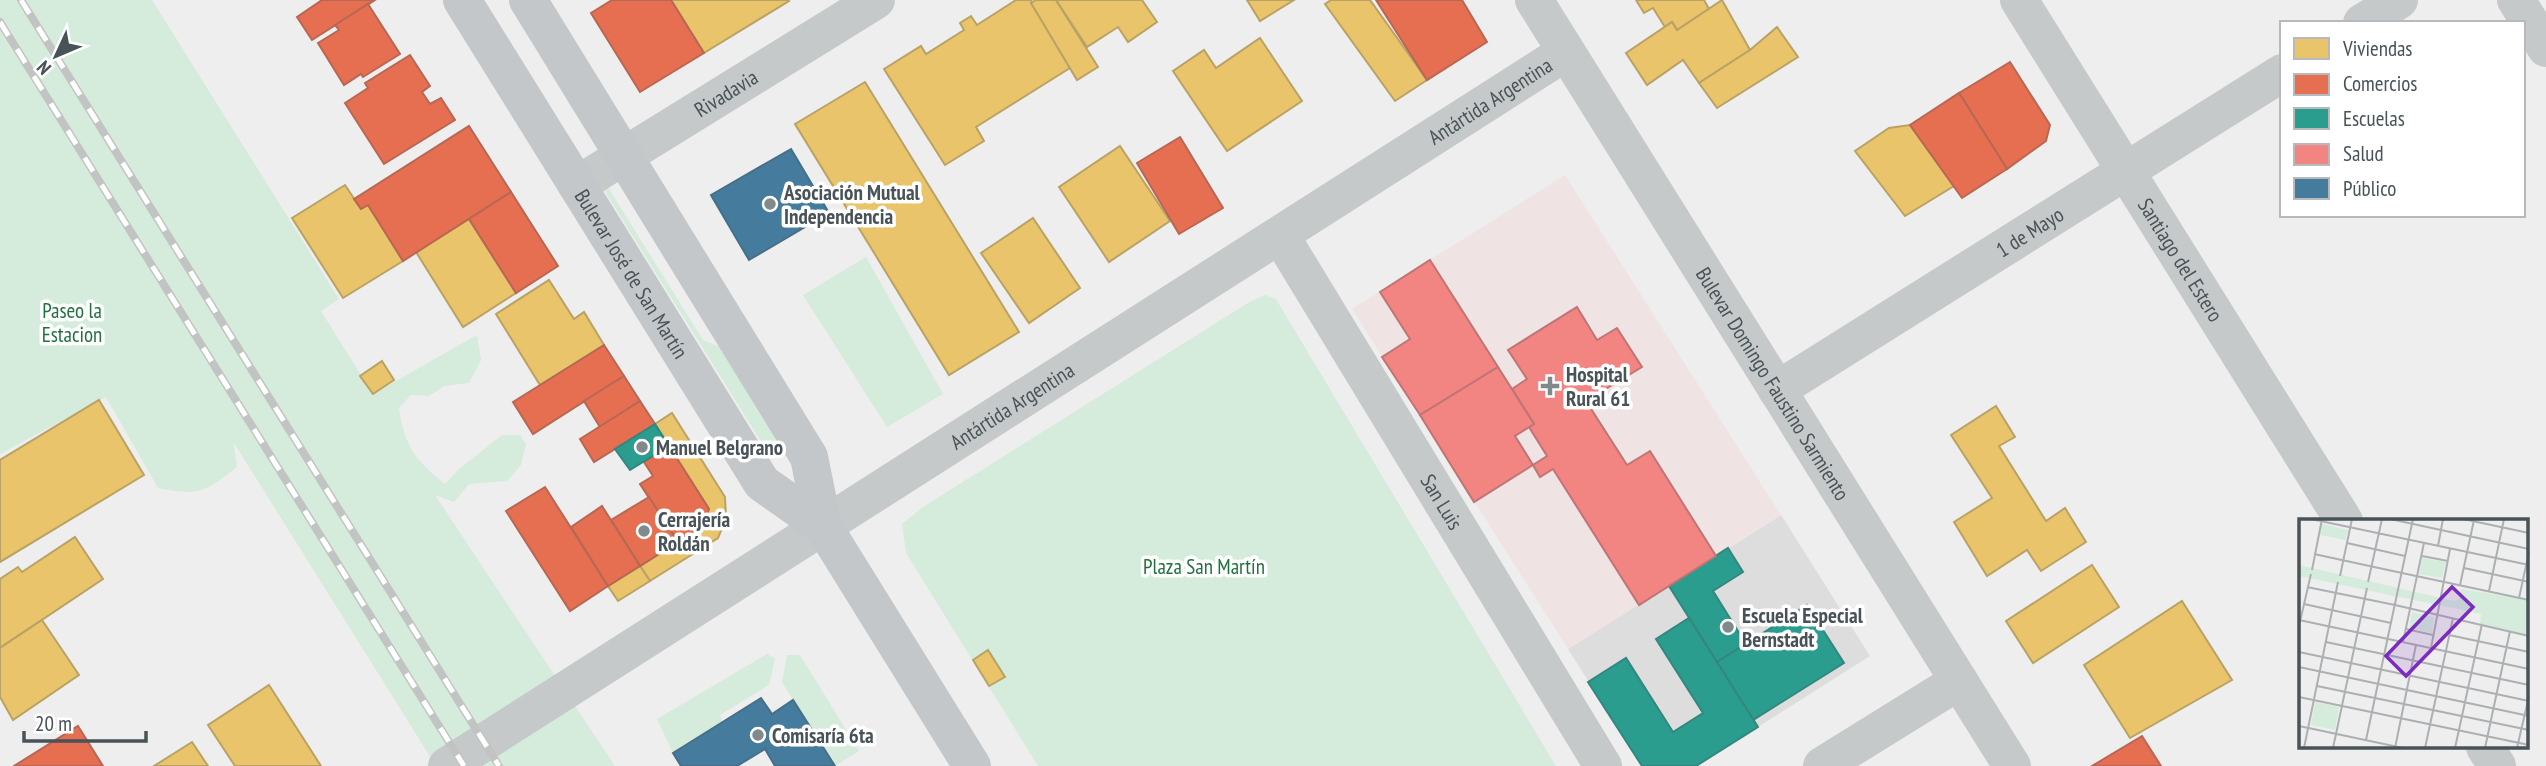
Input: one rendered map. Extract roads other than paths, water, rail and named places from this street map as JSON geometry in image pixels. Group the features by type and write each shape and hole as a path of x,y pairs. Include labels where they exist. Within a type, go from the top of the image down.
{"main road":[{"name":"Bulevar José de San Martín","path":"462,0 762,483 823,526"},
{"name":"Bulevar José de San Martín","path":"528,0 809,457 823,526 972,766"}],"street":[{"name":"Rivadavia","path":"577,185 876,0"},
{"name":"Bulevar Domingo Faustino Sarmiento","path":"1534,0 2012,766"},
{"name":"Santiago del Estero","path":"2019,0 2343,519"},
{"path":"2365,21 2399,0"},
{"path":"2516,0 2546,48"},
{"name":"Antártida Argentina","path":"453,762 1566,52"},
{"name":"1 de Mayo","path":"1777,390 2280,75"},
{"name":"San Luis","path":"1280,235 1603,766"},
{"path":"1822,766 1959,681"},
{"path":"2486,748 2497,766"}],"railway":[{"path":"21,0 499,766"},
{"path":"0,22 464,766"}],"place":[{"name":"Asociación Mutual Independencia","path":"770,204"},
{"name":"Hospital Rural 61","path":"1550,386"},
{"name":"Manuel Belgrano","path":"642,447"},
{"name":"Cerrajería Roldán","path":"644,531"},
{"name":"Escuela Especial Bernstadt","path":"1728,627"},
{"name":"Comisaría 6ta","path":"758,735"}],"park label":[{"name":"Paseo la Estacion","path":"72,322"},
{"name":"Plaza San Martín","path":"1204,566"}]}
